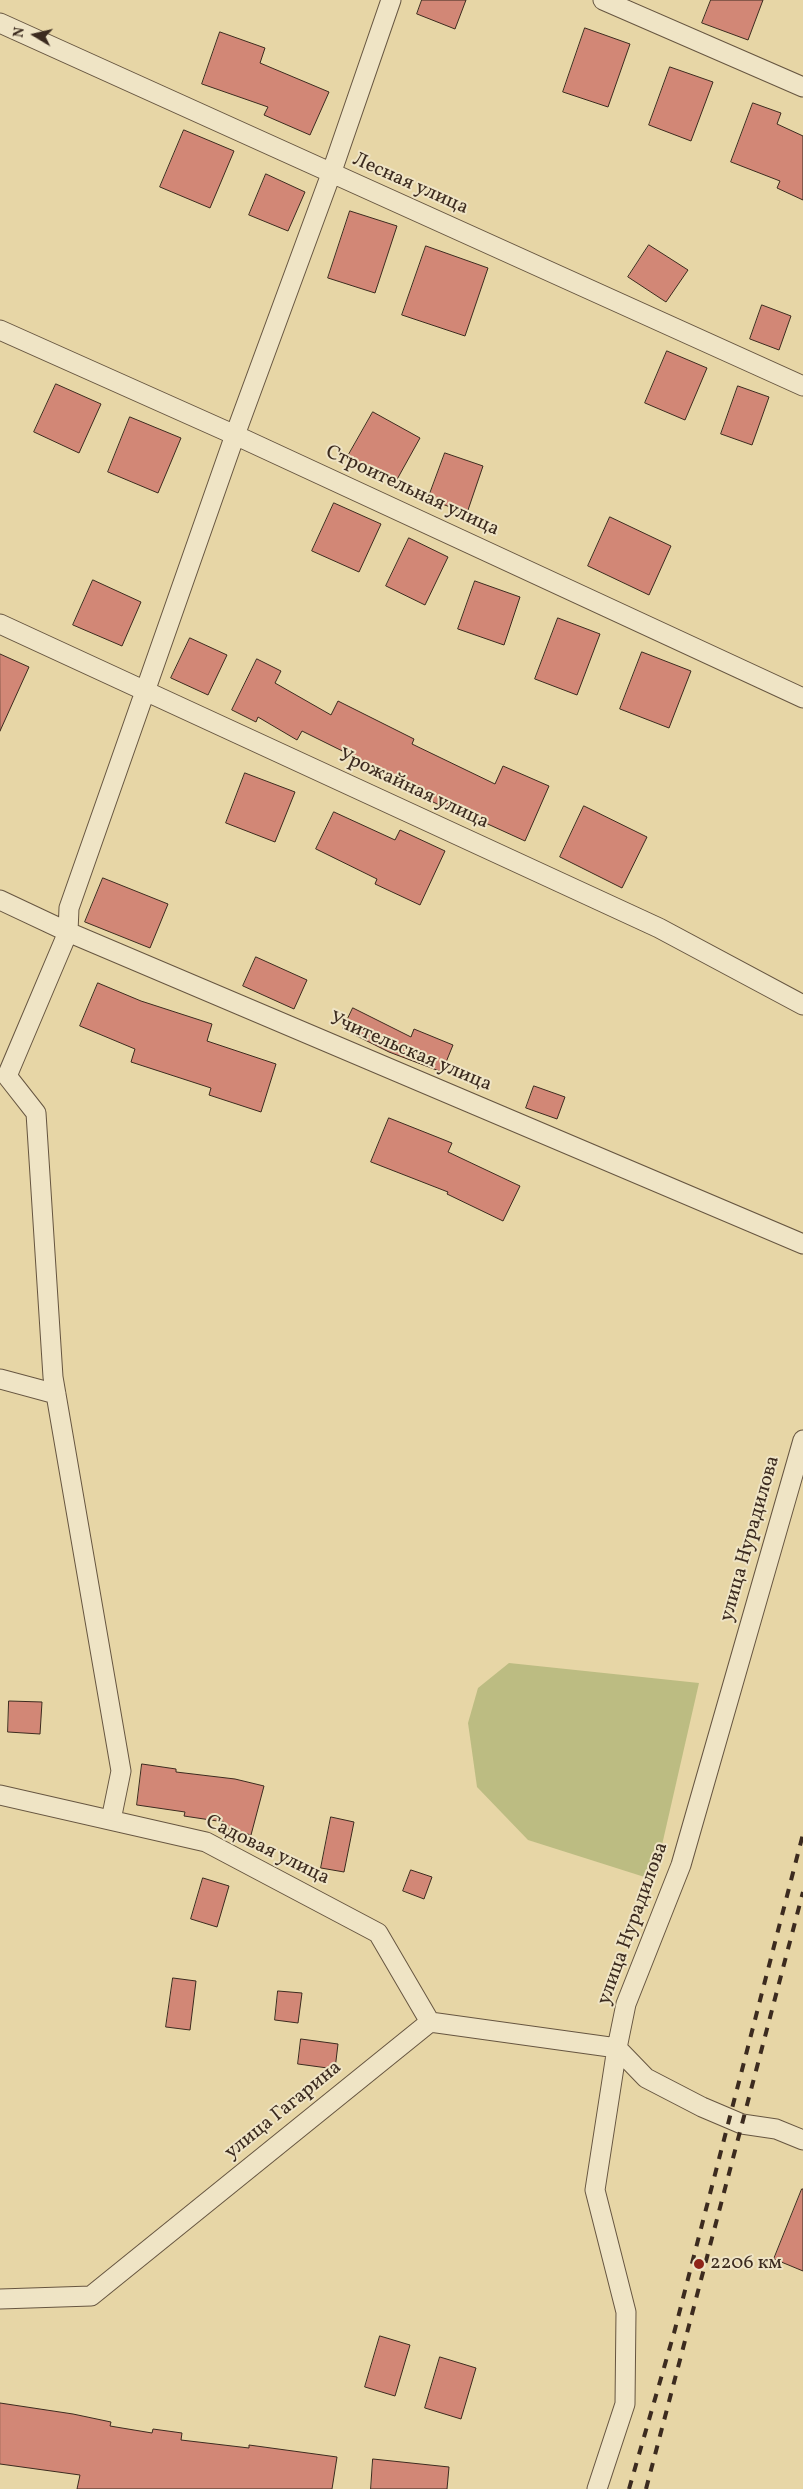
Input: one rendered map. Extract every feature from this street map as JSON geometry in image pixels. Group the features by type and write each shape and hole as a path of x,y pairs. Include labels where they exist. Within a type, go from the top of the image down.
{"street":[{"path":"111,1820 121,1770 52,1377 36,1113 7,1076 68,932 69,908 235,435 331,174 391,0"},
{"path":"603,0 803,87"},
{"name":"Лесная улица","path":"0,22 331,174 803,386"},
{"name":"Строительная улица","path":"0,330 235,435 803,698"},
{"name":"Урожайная улица","path":"0,624 659,928 803,1004"},
{"name":"Учительская улица","path":"0,900 68,932 803,1244"},
{"path":"0,1379 56,1394"},
{"name":"улица Нурадилова","path":"597,2489 625,2404 626,2312 595,2190 617,2048 626,2004 681,1865 803,1440"},
{"name":"Садовая улица","path":"0,1795 206,1842 378,1933 430,2022"},
{"path":"430,2022 617,2048 646,2078 702,2107 742,2124 776,2129 803,2140"},
{"name":"улица Гагарина","path":"0,2299 91,2296 430,2022"}],"green space":[{"path":"509,1663 699,1683 654,1880 528,1840 477,1787 468,1723 478,1688"}],"building":[{"path":"422,0 466,0 455,29 417,14"},
{"path":"711,0 763,0 748,40 702,23"},
{"path":"585,28 630,44 608,107 563,92"},
{"path":"220,32 265,48 260,63 329,92 310,135 264,115 268,107 202,84"},
{"path":"670,67 713,82 691,141 649,125"},
{"path":"753,103 781,113 777,124 803,136 803,200 777,188 780,181 731,162"},
{"path":"184,130 234,151 210,208 160,187"},
{"path":"266,174 305,192 288,231 249,215"},
{"path":"350,211 397,226 375,293 328,278"},
{"path":"649,245 688,270 666,302 628,277"},
{"path":"426,246 488,268 465,336 402,315"},
{"path":"762,305 791,316 779,350 750,339"},
{"path":"667,351 707,368 685,420 645,403"},
{"path":"56,384 101,404 79,453 34,432"},
{"path":"738,386 769,397 752,445 721,434"},
{"path":"373,412 420,438 395,483 348,456"},
{"path":"130,417 181,438 158,493 108,472"},
{"path":"445,453 483,466 467,513 428,499"},
{"path":"334,503 381,524 359,572 312,551"},
{"path":"610,517 671,546 649,595 588,566"},
{"path":"409,538 448,557 425,605 386,586"},
{"path":"93,580 141,602 122,646 73,625"},
{"path":"475,581 520,597 504,645 458,629"},
{"path":"558,618 600,634 577,695 535,679"},
{"path":"190,638 227,655 208,695 171,678"},
{"path":"642,652 691,671 669,728 620,709"},
{"path":"0,654 29,667 0,731"},
{"path":"257,659 281,671 275,683 331,715 338,701 414,739 412,744 495,784 503,766 549,786 525,841 457,810 456,813 408,790 411,785 302,731 297,740 258,717 256,722 232,710"},
{"path":"245,773 295,792 275,842 226,823"},
{"path":"584,806 647,837 622,888 560,857"},
{"path":"334,812 395,840 400,830 445,851 420,905 375,884 377,879 316,849"},
{"path":"103,878 168,904 150,948 85,922"},
{"path":"256,957 307,980 294,1009 243,986"},
{"path":"98,983 141,1001 212,1024 207,1041 276,1064 261,1112 209,1095 211,1088 131,1062 135,1049 80,1026"},
{"path":"353,1008 411,1037 414,1029 453,1045 442,1072 389,1052 343,1029"},
{"path":"534,1086 565,1097 557,1119 526,1108"},
{"path":"389,1118 452,1143 448,1152 520,1186 503,1221 447,1194 448,1192 371,1162"},
{"path":"9,1701 42,1702 40,1734 8,1732"},
{"path":"142,1764 176,1769 176,1772 235,1779 264,1786 251,1835 222,1827 224,1822 184,1816 185,1812 137,1805"},
{"path":"331,1817 354,1822 344,1872 321,1868"},
{"path":"411,1870 432,1877 424,1899 403,1891"},
{"path":"203,1878 229,1886 217,1927 191,1919"},
{"path":"173,1978 196,1981 190,2030 166,2027"},
{"path":"278,1991 302,1993 298,2023 275,2020"},
{"path":"301,2039 338,2044 335,2069 298,2064"},
{"path":"803,2189 803,2271 774,2259"},
{"path":"380,2336 410,2345 395,2396 365,2387"},
{"path":"440,2357 476,2368 461,2419 425,2408"},
{"path":"0,2403 73,2414 111,2422 110,2426 152,2433 153,2429 182,2433 181,2440 249,2448 249,2445 337,2457 332,2489 77,2489 80,2475 0,2464"},
{"path":"373,2459 449,2467 447,2489 371,2489"}],"railway":[{"path":"629,2489 674,2333 803,1834"},
{"path":"646,2489 803,1892"}],"place":[{"name":"2206 км","path":"699,2264"}]}
